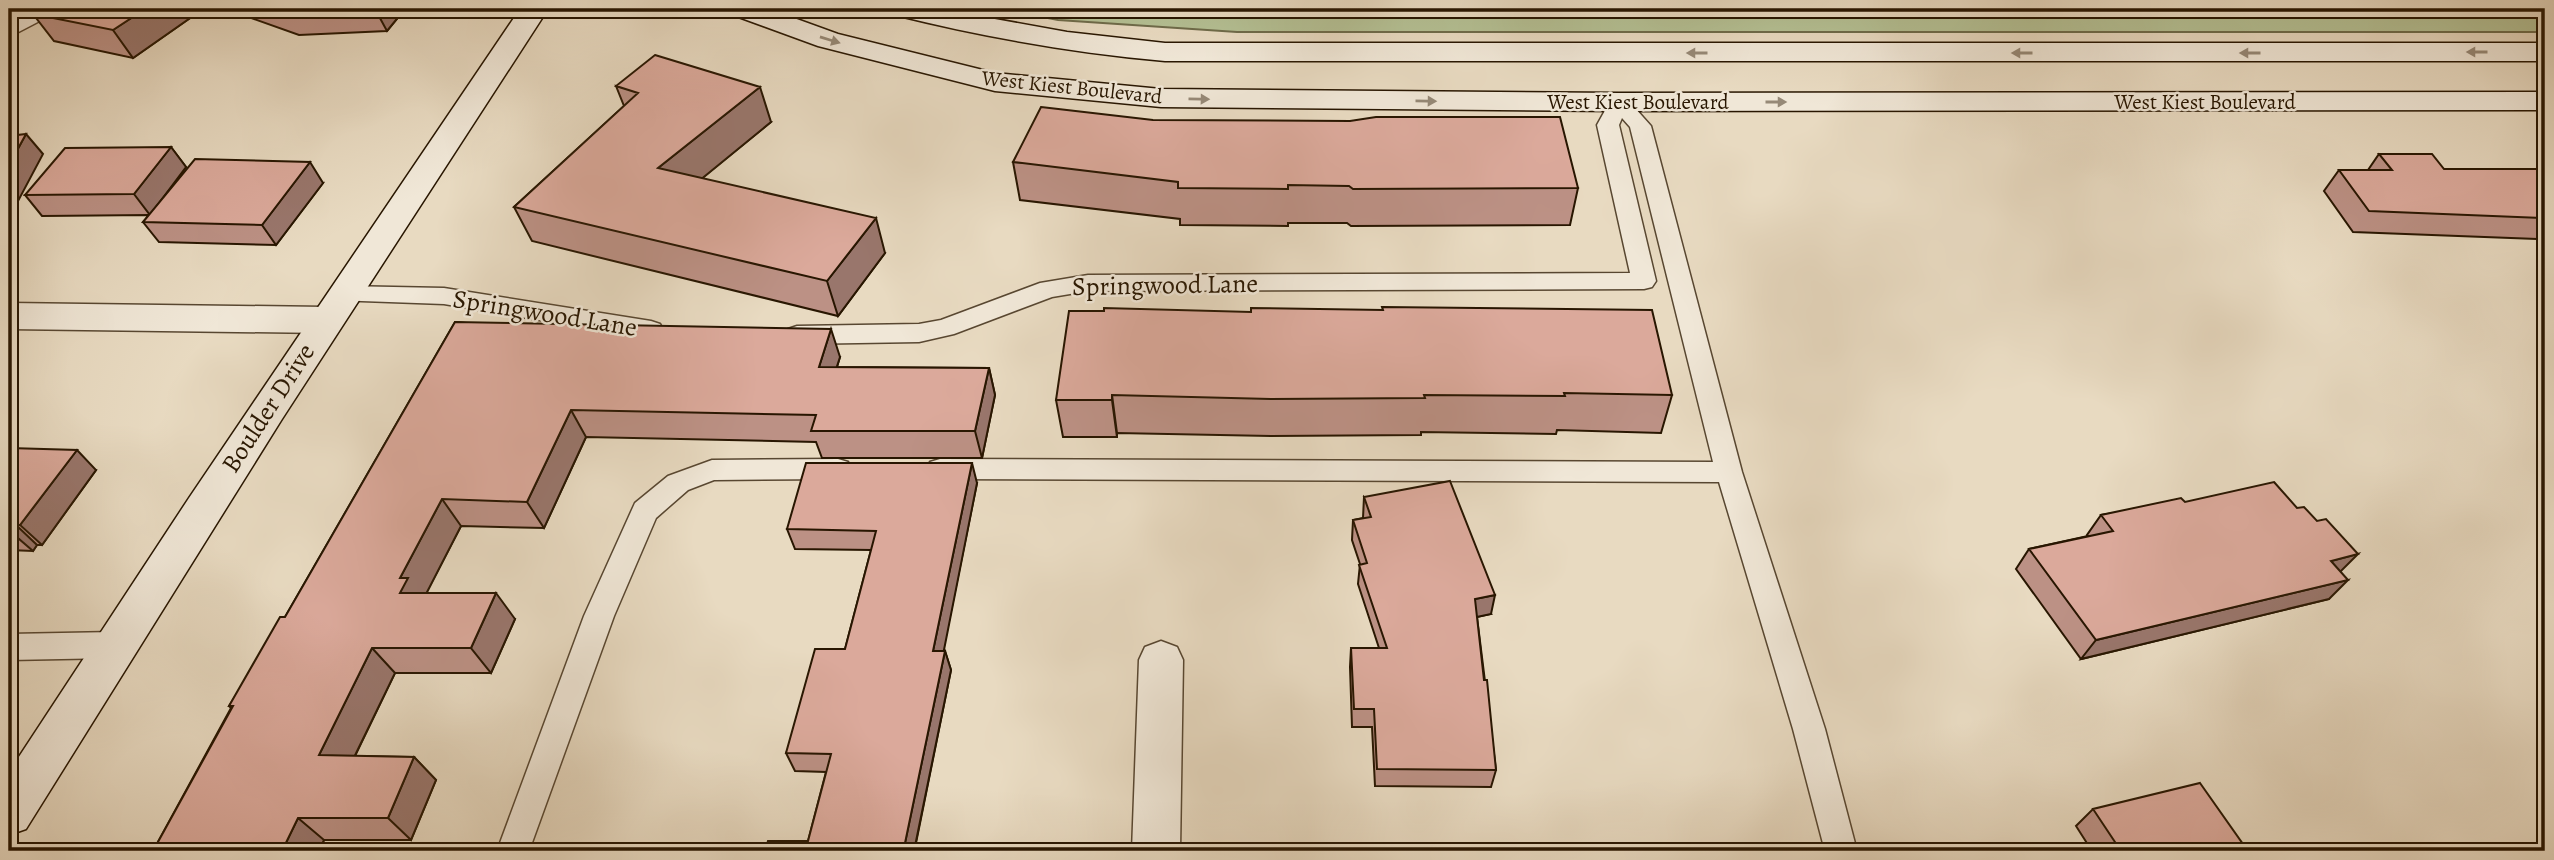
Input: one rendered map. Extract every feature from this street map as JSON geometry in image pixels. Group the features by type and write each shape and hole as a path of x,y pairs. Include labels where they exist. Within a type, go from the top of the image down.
{"main road":[{"name":"Boulder Drive","path":"9,813 114,645 334,307 534,9"},
{"name":"West Kiest Boulevard","path":"743,9 828,40 995,82 1161,98 1619,102 2545,101"},
{"name":"West Kiest Boulevard","path":"905,9 962,23 1094,47 1165,52 2545,52"},
{"path":"1604,53 1619,102"},
{"name":"Springwood Lane","path":"9,316 334,307"},
{"path":"1156,851 1161,660"}],"lane":[{"path":"9,31 48,9"},
{"path":"1619,102 1640,126 1729,472 1809,730 1840,851"},
{"name":"Springwood Lane","path":"768,335 919,333 945,328 1048,289 1088,283 1644,281 1608,125 1619,102"},
{"name":"Springwood Lane","path":"334,307 444,296 672,334"},
{"path":"513,851 598,616 645,511 678,483 712,470 858,469"},
{"path":"913,469 1729,472"},
{"path":"9,647 114,645"}],"green space":[{"path":"1002,9 2545,9 2545,32 1237,32 1058,20"}],"building":[{"path":"41,9 145,9 113,30 33,14"},
{"path":"655,55 760,87 658,168 876,218 827,281 514,207 638,93 616,86"},
{"path":"1041,107 1153,120 1350,121 1376,117 1560,117 1578,188 1353,189 1349,186 1288,185 1288,189 1178,188 1178,182 1013,162"},
{"path":"26,134 9,165 9,136"},
{"path":"171,147 134,194 25,195 65,148"},
{"path":"2379,154 2432,154 2444,169 2545,169 2545,218 2369,211 2339,170 2392,170"},
{"path":"195,159 310,162 262,225 143,222"},
{"path":"1382,307 1652,310 1672,395 1564,393 1565,396 1424,395 1425,398 1271,399 1112,395 1112,400 1056,400 1069,311 1104,311 1104,308 1251,312 1251,308 1383,310"},
{"path":"455,322 831,329 819,367 989,368 975,431 811,431 816,415 571,410 527,502 442,499 400,578 408,578 400,593 496,593 471,648 372,648 319,755 414,757 388,818 298,818 282,851 153,851 233,706 229,706 280,617 285,617"},
{"path":"9,448 77,450 20,525 16,525 11,532 9,532"},
{"path":"806,463 972,463 933,651 945,651 905,843 962,844 961,851 765,851 768,841 808,841 831,754 786,753 815,649 845,649 876,531 787,529"},
{"path":"1450,481 1495,595 1475,599 1496,770 1377,769 1374,709 1354,709 1351,648 1387,648 1359,565 1367,563 1353,520 1371,517 1364,497"},
{"path":"2274,482 2297,508 2304,507 2317,521 2326,519 2358,554 2331,561 2348,580 2096,640 2029,549 2113,531 2101,515 2181,498 2185,502"},
{"path":"2200,783 2245,847 2229,851 2121,851 2093,809"},
{"path":"1302,847 1424,851 1301,851"}]}
